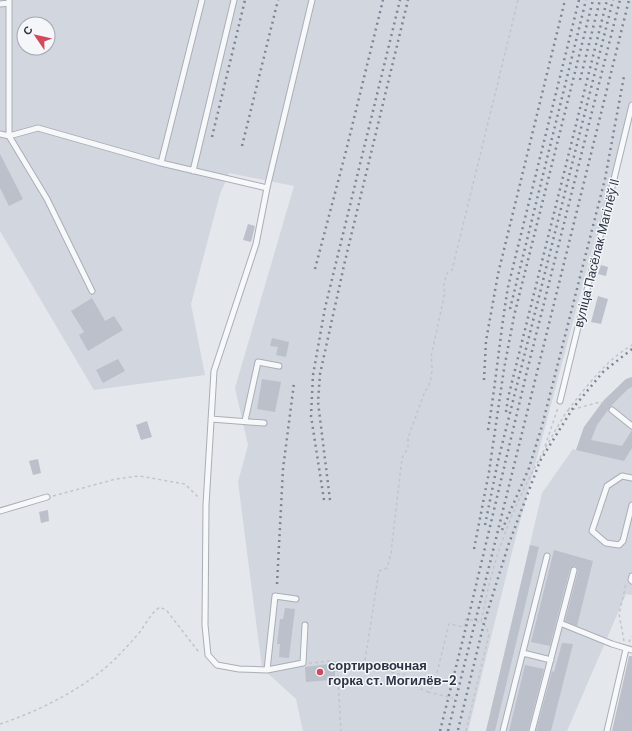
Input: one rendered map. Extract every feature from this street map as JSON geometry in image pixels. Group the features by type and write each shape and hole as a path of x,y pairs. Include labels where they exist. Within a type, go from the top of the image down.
{"lane":[{"path":"161,163 202,0"},
{"path":"193,171 234,0"},
{"path":"305,625 303,663 267,670 239,669 217,665 208,656 205,625 206,505 214,371 256,244 267,188 312,0"},
{"path":"0,4 9,2 9,136 47,199 92,291"},
{"name":"вуліца Пасёлак Магілёў II","path":"560,401 632,105"},
{"path":"0,134 9,136 38,128 161,163 267,188"},
{"path":"245,421 258,362 279,366"},
{"path":"612,410 632,426"},
{"path":"211,419 264,423"},
{"path":"632,478 622,476 607,486 592,531 606,543 619,545 623,541 632,505"},
{"path":"0,511 48,497"},
{"path":"503,731 547,556"},
{"path":"532,731 574,570"},
{"path":"267,670 276,596 296,599"},
{"path":"560,623 629,650 607,731"},
{"path":"523,653 551,660"}],"path":[{"path":"364,666 379,570 387,568 391,553 402,458 408,448 408,438 425,391 429,387 433,364 431,357 445,292 443,287 448,273 452,270 518,0"},
{"path":"481,622 492,574 509,522 544,449 567,411 598,372 632,344"},
{"path":"544,449 560,401"},
{"path":"567,411 600,402 612,410"},
{"path":"48,497 116,479 139,476 185,484 206,505"},
{"path":"629,650 619,614 626,584 632,579"},
{"path":"0,724 36,711 86,683 117,657 139,633 154,611 160,607 167,611 198,651 208,656"},
{"path":"428,692 434,685 449,624 464,627 466,619 484,623 489,634 466,731"},
{"path":"303,663 331,662 344,666 364,666 402,675 405,674 408,680 418,688 453,698"},
{"path":"338,663 341,731"}],"shaded area":[{"path":"0,0 632,0 632,99 513,548 468,731 303,731 296,699 262,668 238,482 248,445 235,388 294,186 229,173 220,194 191,304 205,375 94,390 0,231"},
{"path":"632,377 632,595 626,594 567,731 486,731 542,493 573,449 576,450 584,427 601,404 626,379"}],"building":[{"path":"0,154 23,199 9,206 0,188"},
{"path":"248,224 255,226 251,242 243,240"},
{"path":"601,265 608,267 606,276 598,274"},
{"path":"598,296 608,299 601,324 591,322"},
{"path":"92,298 105,321 114,316 123,330 88,351 79,335 84,332 71,311"},
{"path":"272,338 289,342 286,357 276,355 278,347 270,346"},
{"path":"118,359 125,371 103,383 96,370"},
{"path":"632,377 632,387 628,389 609,408 597,425 591,440 622,446 632,430 632,448 624,461 576,450 584,427 604,400 626,379"},
{"path":"262,379 281,382 275,412 257,409"},
{"path":"147,421 152,437 141,440 136,425"},
{"path":"38,459 41,473 33,475 29,461"},
{"path":"48,510 49,521 41,523 39,512"},
{"path":"530,545 539,547 495,731 486,731"},
{"path":"554,550 593,561 577,626 565,621 578,571 577,567 575,566 570,569 550,646 531,642"},
{"path":"285,608 295,609 289,658 279,657 280,644 277,644 280,619 283,619"},
{"path":"562,643 573,644 551,731 536,731 552,671 554,672"},
{"path":"629,656 632,656 632,731 612,731"},
{"name":"сортировочная горка ст. Могилёв-2","path":"329,664 329,667 335,667 335,676 330,677 330,680 306,682 305,667"},
{"path":"525,665 544,669 528,731 509,731"}],"railway":[{"path":"212,137 245,0"},
{"path":"242,146 278,0"},
{"path":"315,269 383,0"},
{"path":"324,500 311,416 313,375 325,308 400,0"},
{"path":"330,500 318,402 320,374 345,261 408,0"},
{"path":"484,380 486,341 498,274 565,0"},
{"path":"488,430 508,287 579,0"},
{"path":"510,309 586,0"},
{"path":"474,549 489,472 504,369 514,316 593,0"},
{"path":"580,80 600,0"},
{"path":"506,412 508,398 607,0"},
{"path":"485,525 498,461 613,0"},
{"path":"440,731 528,367 620,0"},
{"path":"448,731 629,0"},
{"path":"502,530 529,468 542,426 605,179 624,76"},
{"path":"458,730 484,623 508,546 540,461 573,408 603,372 632,349"},
{"path":"277,584 283,469 294,383"}],"place":[{"name":"сортировочная горка ст. Могилёв-2","path":"320,672"}]}
